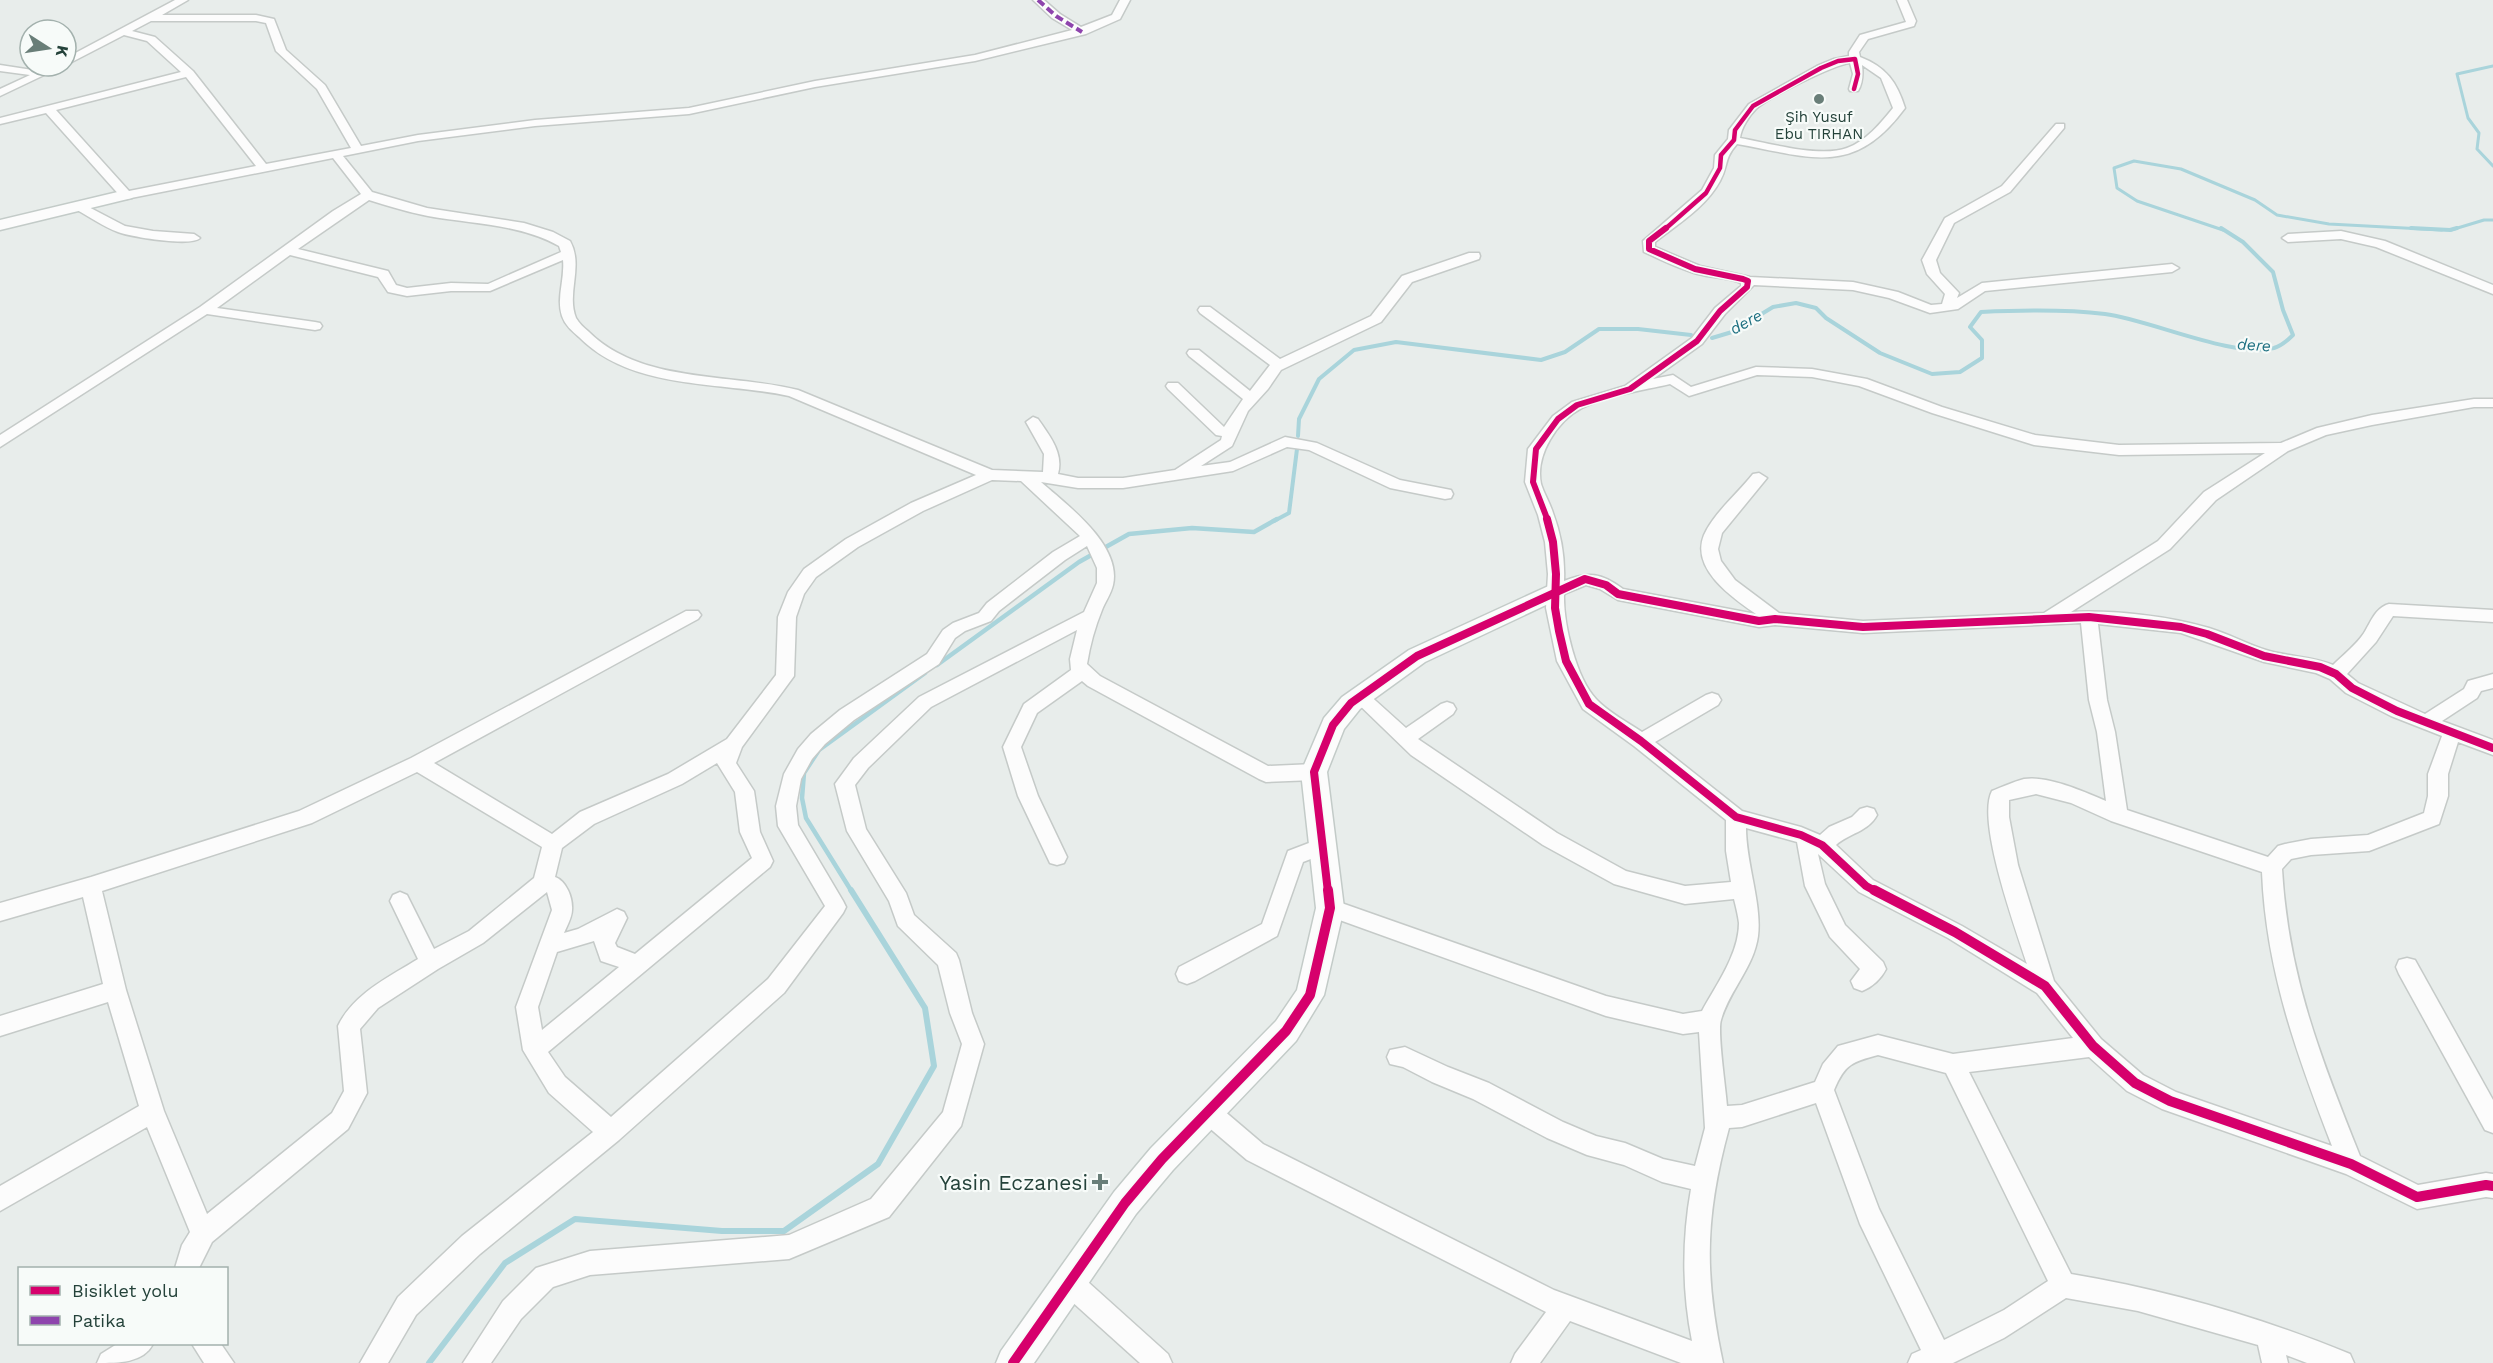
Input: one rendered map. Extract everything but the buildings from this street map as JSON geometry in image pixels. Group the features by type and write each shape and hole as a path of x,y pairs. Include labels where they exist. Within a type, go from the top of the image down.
{"street":[{"path":"78,56 183,0"},
{"path":"1038,0 1056,16 1082,32"},
{"path":"0,225 126,195 418,138 535,123 689,111 815,84 975,58 1082,32 1116,17 1125,0"},
{"path":"1854,89 1858,74 1854,52 1864,37 1910,24 1911,21 1902,0"},
{"path":"150,18 256,18 270,21 281,51 321,87 358,150"},
{"path":"124,32 151,39 189,73 264,169"},
{"path":"1734,140 1820,153 1848,152 1869,140 1899,108 1894,88 1884,72 1855,59 1838,61 1753,106 1735,130 1734,140 1721,154 1722,167 1706,192 1650,241 1649,249 1680,264 1748,281 1853,286 1893,295 1930,309 1958,305 1970,292 1982,287 2172,267"},
{"path":"0,68 18,69"},
{"path":"0,121 189,73"},
{"path":"0,93 32,78"},
{"path":"50,110 126,195"},
{"path":"1948,308 1952,293 1934,274 1929,260 1949,221 2006,189 2060,126"},
{"path":"336,154 346,171 368,195 396,205 427,212 532,230 549,235 565,244 570,267 567,299 571,322 590,343 617,360 653,371 792,393 854,416 990,475 1049,477 1078,483 1123,483 1179,473 1213,471 1233,466 1285,442 1312,446 1396,484 1445,494"},
{"path":"0,442 205,310 337,214 368,195"},
{"path":"81,207 121,229 153,235 194,238"},
{"path":"2288,238 2341,235 2380,244 2493,290"},
{"path":"287,250 383,274 388,285 404,293 457,286 478,290 494,286 568,254"},
{"path":"1179,473 1227,443 1241,410 1280,366 1376,319 1384,311 1399,285 1407,279 1474,256"},
{"path":"1630,389 1697,341 1720,311 1747,287 1748,281"},
{"path":"205,310 315,326"},
{"path":"1205,310 1280,366"},
{"path":"1194,353 1251,399"},
{"path":"2283,448 2119,450 2034,440 1937,410 1862,382 1812,373 1756,371 1689,392 1673,379 1577,405 1558,419 1536,449 1533,482 1546,515 1553,542 1556,574 1555,608 1566,661 1589,704 1641,741 1736,817 1814,841 1866,886 1955,933 2045,986 2093,1046 2135,1083 2170,1101 2351,1164 2417,1197 2493,1185"},
{"path":"1173,386 1221,432 1234,430"},
{"path":"2047,619 2164,545 2210,496 2283,448 2322,431 2372,420 2474,403 2493,404"},
{"path":"1033,422 1053,455 1054,465 1049,477"},
{"path":"534,1050 763,861 750,832 744,791 726,764 734,744 785,676 787,617 796,592 810,573 852,543 907,512 990,475"},
{"path":"1026,477 1079,526 1106,567 1105,584 1079,651 1078,666 1094,681 1266,774 1314,772"},
{"path":"1759,478 1712,536 1710,554 1713,564 1735,591 1775,619"},
{"path":"373,1363 407,1306 471,1245 611,1132 776,987 836,907 788,826 786,806 791,779 805,754 818,739 848,715 933,659 949,634 985,617 993,607 1059,556 1091,542"},
{"path":"1013,1363 1125,1203 1162,1160 1286,1031 1310,995 1330,908 1314,772 1333,725 1351,703 1418,656 1555,591 1585,579 1606,585 1618,594 1759,621 1775,619 1863,627 2089,617 2190,629 2264,656 2320,667 2336,674 2352,688 2388,706 2429,721 2452,734 2493,748"},
{"path":"2336,674 2370,638 2379,621 2389,610 2493,616"},
{"path":"0,912 91,886 305,817 418,763 692,615"},
{"path":"476,1363 512,1310 545,1277 590,1263 789,1248 880,1208 952,1118 973,1044 961,1013 948,960 905,920 899,899 857,831 845,784 861,763 925,702 1092,615"},
{"path":"2089,617 2098,700 2106,732 2118,815"},
{"path":"1057,857 1028,796 1012,747 1030,709 1083,671"},
{"path":"2429,721 2471,693 2474,686 2493,681"},
{"path":"1360,697 1418,750 1550,839 1621,878 1685,895 1743,890"},
{"path":"1641,741 1712,700"},
{"path":"1406,738 1447,709"},
{"path":"2351,1164 2300,1032 2277,946 2272,867 2285,852 2369,843 2432,818 2438,796 2438,774 2452,734"},
{"path":"188,1267 191,1254 203,1233 340,1121 356,1094 349,1026 370,1001 430,962 476,937 543,883 553,844 587,818 675,779 734,744"},
{"path":"418,763 553,844"},
{"path":"2045,986 2006,855 1998,807 1999,796 2024,787 2036,786 2075,796 2118,815 2272,867"},
{"path":"1814,841 1859,823 1868,815"},
{"path":"1710,1362 1701,1321 1696,1271 1697,1221 1717,1128 1709,1020 1737,967 1747,940 1749,923 1736,851 1736,817"},
{"path":"1814,841 1809,861 1815,886 1837,931 1875,969 1862,981"},
{"path":"1187,974 1270,930 1296,857 1322,846"},
{"path":"543,883 552,885 559,893 562,910 527,1007 534,1050 557,1084 611,1132"},
{"path":"91,886 115,990 152,1111 203,1233"},
{"path":"400,901 430,962"},
{"path":"1330,908 1606,1006 1683,1024 1709,1020"},
{"path":"551,942 564,943 617,918 604,943 609,954 638,964"},
{"path":"2407,966 2493,1122"},
{"path":"0,1026 115,990"},
{"path":"2093,1046 1953,1064 1878,1045 1846,1053 1831,1071 1823,1090 1869,1215 1930,1360 1991,1332 2030,1310 2064,1285 2138,1298 2268,1335 2341,1363"},
{"path":"1398,1057 1405,1057 1440,1075 1481,1091 1555,1130 1595,1147 1626,1154 1662,1170 1704,1180"},
{"path":"1953,1064 2064,1285"},
{"path":"1717,1118 1742,1116 1823,1090"},
{"path":"0,1199 152,1111"},
{"path":"1208,1112 1255,1152 1548,1299 1710,1362"},
{"path":"1069,1282 1160,1363"},
{"path":"1524,1363 1566,1305"},
{"path":"2268,1335 2275,1363"},
{"path":"110,1363 138,1345"},
{"path":"207,1345 221,1363"}],"waterway":[{"name":"dere","path":"2493,66 2457,74 2468,118 2479,133 2477,149 2493,166"},
{"name":"dere","path":"2223,230 2137,201 2117,188 2114,168 2134,161 2181,169 2255,200 2277,215 2329,224 2442,230"},
{"name":"dere","path":"2451,230 2484,220 2493,220"},
{"name":"dere","path":"1712,338 1732,332 1773,307 1796,303 1816,308 1826,318 1880,353 1932,374 1960,372 1982,358 1982,340 1970,327 1981,312 2043,310 2105,314 2236,348 2257,350 2279,346 2293,335 2283,310 2273,272 2243,242 2221,228"},
{"name":"dere","path":"2411,228 2450,230 2457,228"},
{"path":"1298,436 1299,419 1319,379 1354,350 1396,342 1541,360 1565,352 1599,329 1638,329 1691,335"},
{"path":"1274,521 1289,513 1297,449"},
{"path":"937,665 1079,562 1129,534 1192,528 1254,532 1277,519"},
{"path":"852,892 806,818 802,798 804,773 819,750 925,673"},
{"path":"429,1363 505,1263 575,1219 722,1231 784,1231 878,1164 934,1066 925,1008 851,890"}],"marked path":[{"path":"1038,0 1056,16 1082,32"}],"cycle path":[{"path":"1854,89 1858,74 1855,59 1838,61 1753,106 1735,130 1734,140 1721,155 1720,168 1706,193 1696,204 1649,241 1649,249 1668,258 1702,271 1743,279 1748,281 1747,287 1720,311 1697,341 1630,389 1577,405 1558,419 1536,449 1533,482 1546,515 1553,542 1556,574 1555,608 1559,631 1566,661 1589,704 1641,741 1736,817 1801,835 1822,845 1866,886 1955,932 2045,986 2093,1046 2135,1083 2170,1101 2351,1164 2417,1197 2486,1185 2493,1186"},
{"path":"1013,1363 1125,1203 1162,1159 1286,1031 1310,995 1330,908 1314,772 1333,725 1351,703 1417,656 1555,591 1585,579 1606,585 1618,594 1699,611 1759,621 1775,619 1863,627 2089,617 2181,627 2207,634 2264,656 2320,667 2336,674 2352,688 2397,711 2493,748"}],"place":[{"name":"Şih Yusuf Ebu TIRHAN","path":"1819,99"},
{"name":"Yasin Eczanesi","path":"1100,1182"}]}
